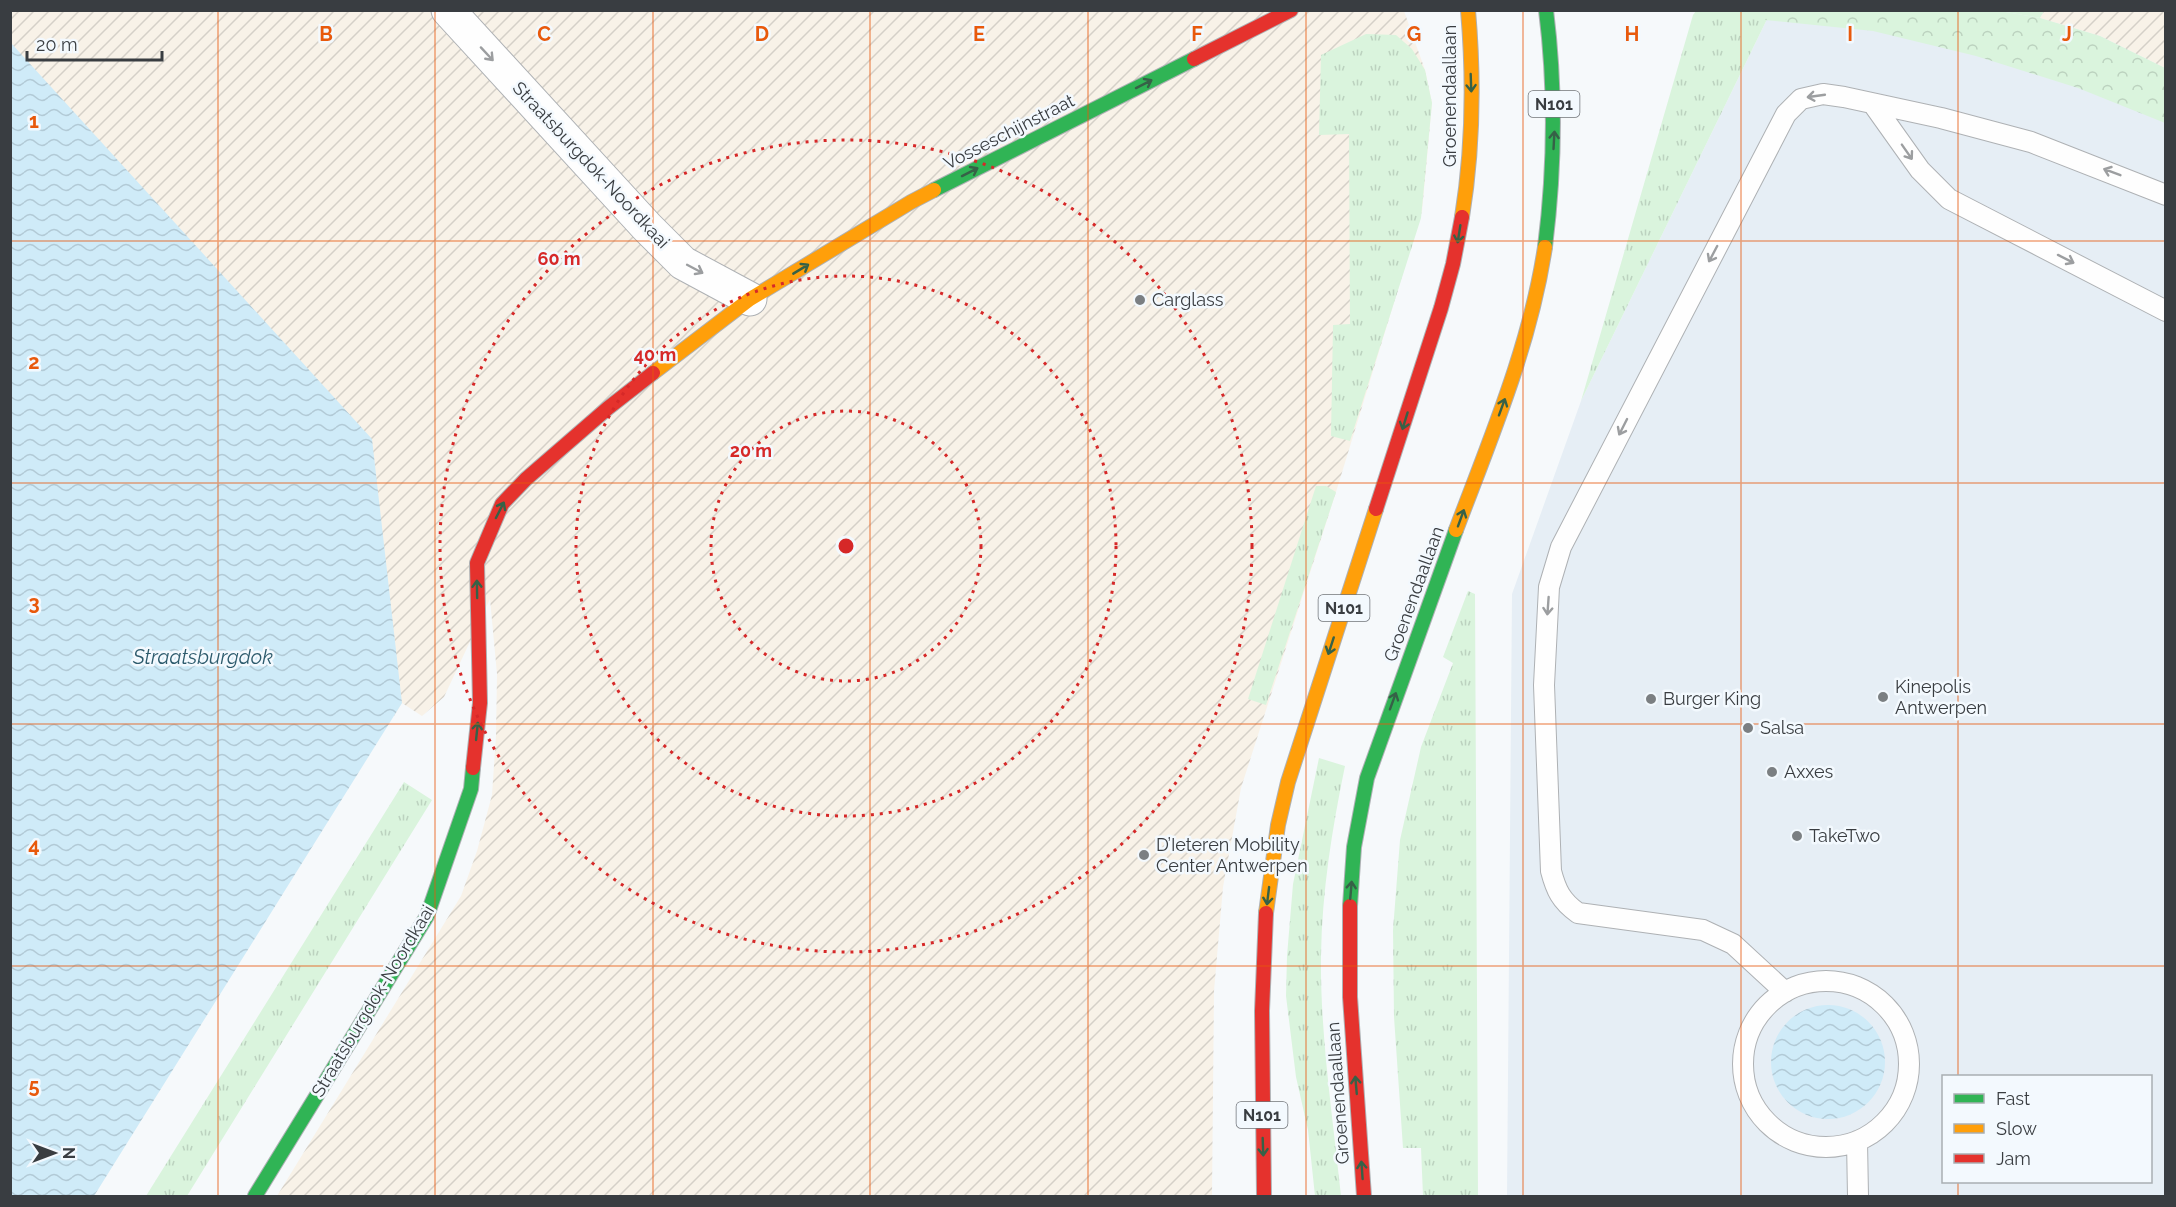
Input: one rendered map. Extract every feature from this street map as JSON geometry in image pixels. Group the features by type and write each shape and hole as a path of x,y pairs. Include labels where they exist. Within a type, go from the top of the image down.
{"main road":[{"name":"Vosseschijnstraat","path":"477,616 477,563 501,504 526,479 608,408 699,336 750,299 911,202 1291,10"},
{"name":"Groenendaallaan","path":"1264,1197 1260,1047 1267,897 1278,825 1297,750 1437,318 1457,243 1467,176 1472,107 1468,10"},
{"name":"Groenendaallaan","path":"1364,1197 1349,1001 1348,932 1362,796 1377,745 1514,375 1539,283 1550,198 1554,133 1554,82 1546,10"},
{"name":"Straatsburgdok-Noordkaai","path":"255,1197 427,916 471,789 480,703 477,616"}],"street":[{"name":"Straatsburgdok-Noordkaai","path":"448,10 647,227 683,263 750,299"}],"lane":[{"path":"1785,992 1733,944 1702,930 1578,913 1567,906 1557,893 1551,871 1544,685 1549,587 1561,547 1786,114 1801,99 1823,94 1941,118 2031,141 2166,195"},
{"path":"1873,104 1920,170 1949,199 2166,311"},
{"path":"1828,981 1851,984 1871,994 1888,1009 1901,1028 1908,1049 1909,1072 1904,1094 1893,1114 1877,1130 1857,1141 1835,1147 1812,1146 1791,1139 1771,1127 1756,1110 1747,1089 1743,1067 1745,1044 1754,1023 1767,1005 1785,992 1806,983 1828,981"},
{"path":"1857,1141 1858,1197"}],"shaded area":[{"path":"11,11 1404,11 1425,70 1432,103 1422,211 1336,492 1241,788 1223,887 1214,991 1212,1196 277,1196 461,896 477,851 492,795 497,674 490,599 444,697 422,716 402,703 394,716 11,303"},
{"path":"1771,11 2000,11 2040,18 2100,36 2165,68 2165,1196 1507,1196 1512,594 1581,401"},
{"path":"2044,11 2165,11 2165,68 2100,36 2040,18"}],"green space":[{"path":"1771,10 2000,11 2040,18 2100,36 2165,68 2165,123 2078,88 1976,56 1873,31 1765,20"},
{"path":"1696,11 1771,11 1581,401 1693,15"},
{"path":"2000,11 2044,11 2040,18"},
{"path":"1366,34 1396,35 1412,49 1425,70 1432,103 1421,218 1350,441 1331,436 1333,325 1350,324 1349,134 1319,135 1321,55"},
{"path":"1316,486 1326,486 1336,492 1266,705 1248,699"},
{"path":"1468,591 1475,594 1478,1196 1423,1196 1421,1148 1403,1148 1394,1017 1393,930 1400,840 1421,747 1453,663 1443,657"},
{"path":"1319,758 1345,766 1328,860 1321,956 1325,1046 1341,1196 1315,1196 1308,1130 1296,1077 1286,996 1293,884"},
{"path":"404,782 432,800 187,1196 146,1196"}],"water":[{"name":"Straatsburgdok","path":"11,43 372,439 402,703 94,1196 11,1196"},
{"path":"1828,1005 1850,1010 1868,1022 1880,1040 1885,1062 1880,1084 1868,1102 1850,1114 1828,1119 1806,1114 1788,1102 1776,1084 1771,1062 1776,1040 1788,1022 1806,1010"}],"traffic: fast":[{"path":"1545,247 1551,187 1553,128 1546,10"},
{"path":"934,190 1194,59"},
{"path":"1350,906 1354,847 1367,778 1456,530"},
{"path":"255,1196 427,916 471,789 473,768"}],"traffic: slow":[{"path":"1462,217 1471,114 1468,10"},
{"path":"653,373 750,299 934,190"},
{"path":"1456,530 1508,391 1530,320 1545,247"},
{"path":"1266,913 1278,825 1288,782 1376,509"}],"traffic: jam":[{"path":"1194,59 1291,10"},
{"path":"1376,509 1441,308 1462,217"},
{"path":"473,768 480,703 477,563 502,504 526,479 608,408 653,373"},
{"path":"1350,906 1350,997 1364,1196"},
{"path":"1264,1196 1262,1011 1266,913"}],"place":[{"name":"Carglass","path":"1140,300"},
{"name":"Kinepolis Antwerpen","path":"1883,697"},
{"name":"Burger King","path":"1651,699"},
{"name":"Salsa","path":"1748,728"},
{"name":"Axxes","path":"1772,772"},
{"name":"TakeTwo","path":"1797,836"},
{"name":"D’Ieteren Mobility Center Antwerpen","path":"1144,855"}]}
